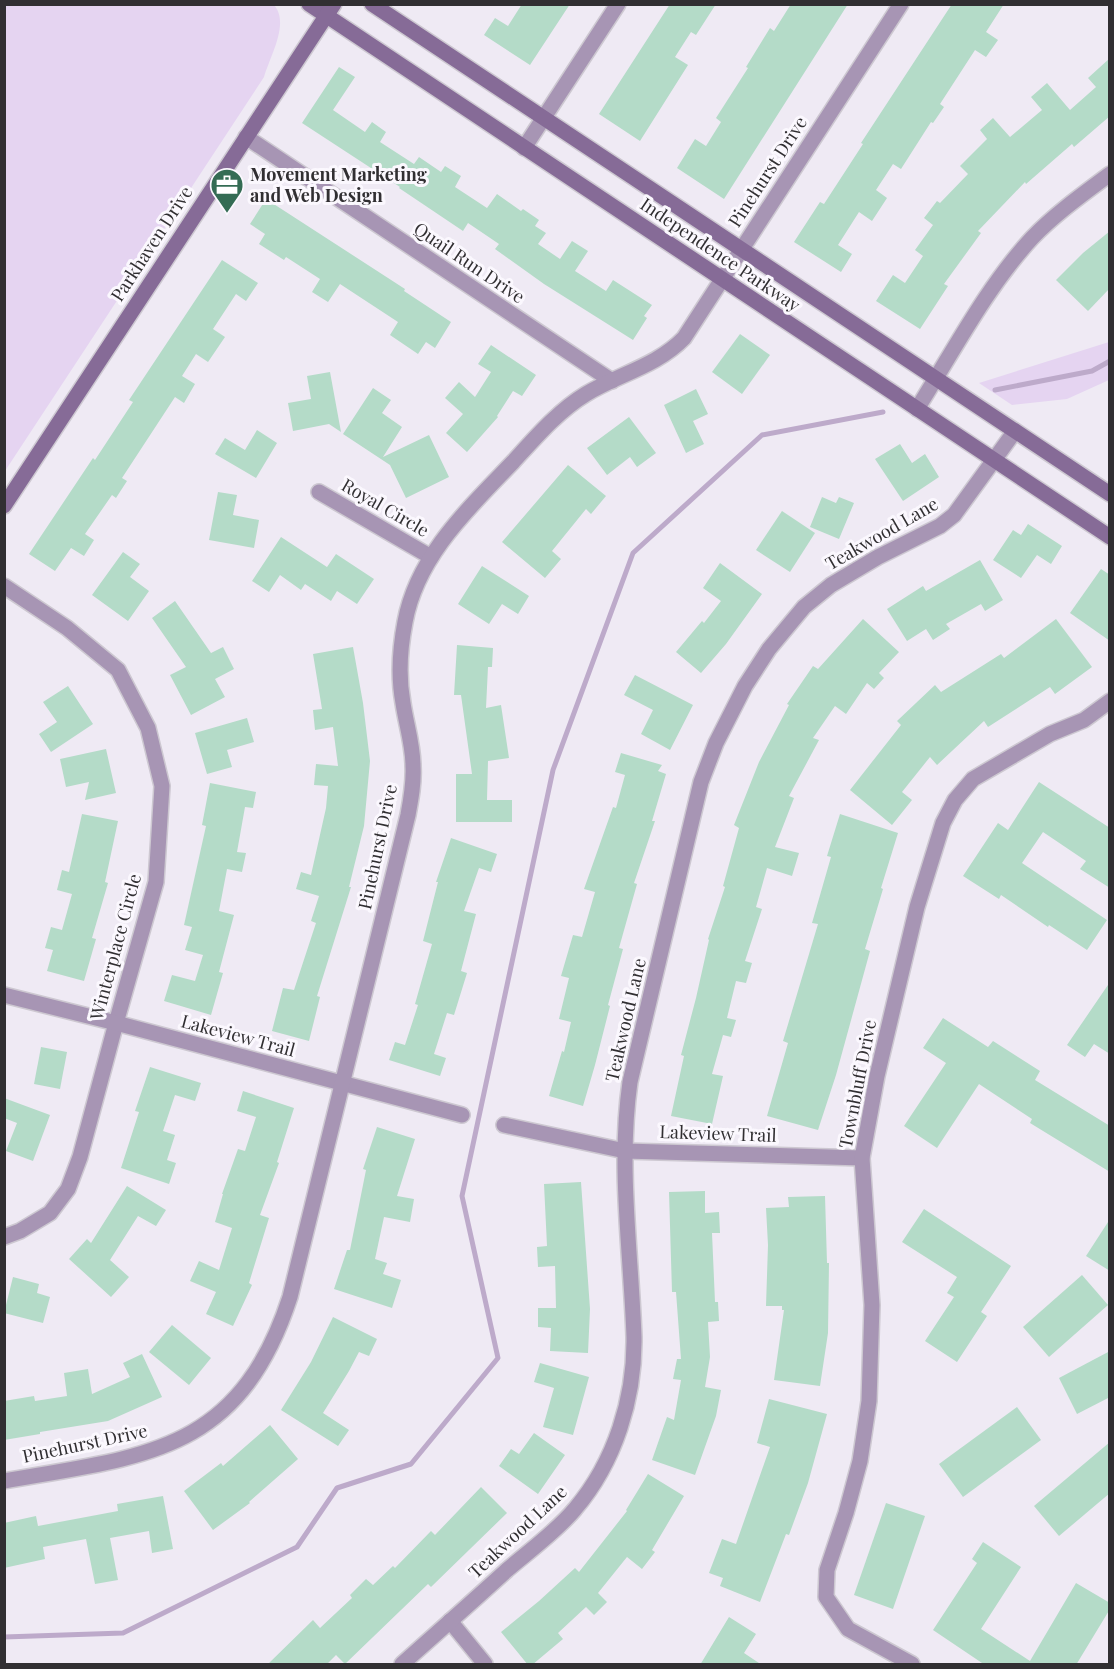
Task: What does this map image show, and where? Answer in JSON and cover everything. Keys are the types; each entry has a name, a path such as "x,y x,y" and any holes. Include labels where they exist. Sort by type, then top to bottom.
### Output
{"main road":[{"name":"Independence Parkway","path":"309,4 330,10 524,148 1110,537"},
{"name":"Independence Parkway","path":"372,4 1110,494"},
{"name":"Parkhaven Drive","path":"4,506 330,10"}],"street":[{"path":"524,148 618,4"},
{"name":"Pinehurst Drive","path":"4,1481 153,1451 193,1433 235,1400 254,1375 279,1329 290,1298 408,815 412,789 412,747 400,677 401,647 406,618 417,583 430,557 464,514 562,411 585,394 654,362 672,350 684,338 901,4"},
{"name":"Quail Run Drive","path":"246,137 612,381"},
{"path":"916,409 989,294 1032,238 1062,211 1110,174"},
{"name":"Teakwood Lane","path":"402,1665 574,1510 600,1474 621,1426 633,1380 634,1349 625,1150 626,1110 630,1082 701,782 716,743 745,686 769,649 804,607 831,585 878,557 940,526 954,515 1015,431"},
{"name":"Royal Circle","path":"319,492 430,557"},
{"name":"Winterplace Circle","path":"4,586 67,627 118,670 148,728 162,786 156,882 80,1157 68,1189 50,1213 20,1231 4,1236"},
{"name":"Townbluff Drive","path":"912,1665 848,1629 826,1597 827,1570 860,1461 869,1401 872,1305 862,1158 877,1076 917,907 943,823 955,800 973,779 1050,734 1084,720 1110,701"},
{"name":"Lakeview Trail","path":"4,995 462,1115"},
{"name":"Lakeview Trail","path":"504,1125 625,1150 862,1158"},
{"path":"450,1621 485,1665"}],"shaded area":[{"path":"5,4 274,5 280,21 277,40 264,77 5,471"},
{"path":"1109,342 1109,380 1067,399 1012,405 979,383"}],"building":[{"path":"522,4 570,4 530,65 484,35 495,18 508,26"},
{"path":"670,4 716,4 696,35 691,32 675,57 688,65 640,141 599,114"},
{"path":"791,4 848,4 724,199 677,168 695,139 706,146 721,122 716,118 748,68 746,67 770,28 774,31"},
{"path":"952,4 1004,4 986,32 998,40 986,57 975,50 940,104 944,107 933,123 931,122 901,169 893,164 876,190 887,198 872,221 859,212 838,245 852,254 841,272 794,242 820,202 824,204"},
{"path":"1110,58 1110,116 1074,147 1072,144 1026,184 1025,182 978,231 981,233 944,284 948,286 920,329 876,301 893,275 905,283 923,256 915,250 933,225 924,218 937,201 940,203 968,174 960,166 987,139 980,130 993,118 1010,137 1042,110 1031,97 1047,83 1070,110 1096,87 1088,78"},
{"path":"339,67 355,77 333,110 365,132 372,122 386,132 380,142 414,164 419,157 441,172 445,166 461,176 455,187 487,208 497,194 521,211 523,209 539,220 535,226 546,233 538,244 560,259 572,241 588,251 575,271 606,291 613,280 652,305 644,316 647,318 633,340 544,284 495,249 499,244 468,223 463,231 302,123"},
{"path":"266,199 405,289 404,291 451,322 435,348 426,342 418,354 390,335 398,322 340,284 328,302 312,292 320,279 286,257 284,260 259,244 265,234 250,224"},
{"path":"1110,231 1110,288 1088,311 1056,280 1083,253"},
{"path":"222,260 258,283 246,301 236,294 213,329 225,337 208,362 196,354 182,376 195,384 184,403 175,397 122,478 127,481 116,498 112,495 85,534 94,540 84,556 71,548 55,571 29,554 93,458 95,460 133,402 129,400"},
{"path":"740,334 770,355 742,394 712,372"},
{"path":"491,345 536,375 522,396 513,391 498,417 467,452 446,433 463,414 445,398 459,382 475,397 491,372 478,364"},
{"path":"330,372 341,432 329,424 293,431 288,403 311,399 307,376"},
{"path":"373,388 391,400 382,413 402,427 383,457 429,435 449,477 406,498 390,465 343,434"},
{"path":"696,389 708,414 693,421 704,444 686,453 664,405"},
{"path":"629,417 656,453 637,467 630,457 607,475 587,448"},
{"path":"257,430 277,443 256,478 215,454 225,438 245,450"},
{"path":"900,444 912,463 925,454 939,477 903,501 875,459"},
{"path":"568,465 606,496 591,514 586,509 552,551 561,559 545,578 502,542"},
{"path":"218,492 237,495 233,515 259,520 254,548 209,540"},
{"path":"822,497 836,503 839,497 854,503 839,539 810,527"},
{"path":"782,511 815,533 790,572 756,550"},
{"path":"1028,524 1062,546 1051,564 1037,555 1021,578 993,560 1013,530 1021,535"},
{"path":"281,537 327,567 336,554 374,579 357,604 337,591 331,601 305,584 301,590 280,575 269,592 252,581"},
{"path":"123,552 140,564 130,577 149,591 128,621 92,595"},
{"path":"980,560 1003,600 985,611 981,604 946,624 950,629 933,640 926,629 907,641 887,609 923,586 926,591"},
{"path":"720,563 762,594 726,644 701,673 676,652 702,621 704,623 721,601 703,588"},
{"path":"482,566 529,596 518,614 502,604 489,624 458,604"},
{"path":"1101,569 1110,575 1110,641 1070,613"},
{"path":"175,601 211,653 223,647 234,669 215,679 225,697 191,715 170,675 186,667 152,618"},
{"path":"863,619 899,652 879,673 884,678 874,689 867,683 846,714 835,706 813,738 819,740 789,796 794,798 775,847 799,853 792,876 767,868 756,907 762,909 745,961 752,963 746,983 736,981 727,1018 736,1020 731,1037 723,1035 712,1074 723,1076 712,1124 671,1116 684,1056 681,1055 708,939 725,887 723,886 739,828 734,825 759,762 789,705 787,704 813,666 818,669"},
{"path":"1056,619 1092,667 1055,694 1050,687 988,727 984,721 937,765 930,757 902,792 912,800 892,825 850,790 901,725 897,721 935,685 941,692 1001,654 1004,658"},
{"path":"457,645 493,648 492,667 488,667 486,708 501,705 509,758 488,761 487,800 512,800 512,822 456,822 456,774 472,774 461,695 454,695"},
{"path":"353,647 370,761 364,826 349,887 351,887 317,996 320,997 309,1041 272,1031 283,988 294,990 316,923 311,921 319,896 296,889 301,872 311,875 326,808 328,786 314,785 316,764 338,766 333,727 315,730 313,710 322,709 313,654"},
{"path":"635,675 693,705 670,750 641,734 653,710 624,695"},
{"path":"68,686 93,724 51,752 39,734 57,722 43,702"},
{"path":"247,718 254,742 227,750 232,767 207,774 195,733"},
{"path":"106,749 116,793 85,800 89,782 66,787 60,759"},
{"path":"621,753 662,765 658,771 666,774 652,821 655,821 634,883 637,884 619,948 623,949 608,1005 610,1006 583,1106 549,1096 562,1051 564,1052 571,1022 559,1019 569,978 561,976 573,935 582,937 595,892 584,889 613,807 616,808 625,775 615,772"},
{"path":"1039,782 1110,828 1110,888 1080,869 1086,861 1043,832 1022,863 1107,920 1087,950 1001,895 999,899 963,876 998,823 1008,830"},
{"path":"210,783 256,792 253,808 245,807 237,852 246,853 242,872 227,869 219,911 234,915 219,972 223,973 211,1015 164,1001 172,975 195,981 203,955 185,950 192,927 184,925 206,826 202,825"},
{"path":"82,814 118,821 105,882 108,883 92,938 96,939 84,981 47,971 53,950 45,948 51,927 62,930 72,894 57,890 62,870 69,872"},
{"path":"840,814 898,833 865,949 870,951 836,1075 818,1130 767,1116 788,1043 783,1041 818,924 812,923 831,857 827,856"},
{"path":"451,838 497,854 491,872 479,868 464,911 476,914 461,971 467,973 454,1015 447,1013 434,1054 446,1058 440,1076 389,1060 395,1042 405,1045 418,1005 415,1004 432,944 423,941 438,882 436,882"},
{"path":"1110,982 1110,1054 1094,1044 1085,1057 1067,1045"},
{"path":"943,1018 988,1047 993,1041 1040,1071 1035,1080 1110,1126 1110,1172 1030,1123 1032,1119 979,1084 937,1148 904,1126 946,1063 923,1048"},
{"path":"41,1047 67,1052 60,1089 34,1084"},
{"path":"150,1067 201,1083 195,1101 175,1095 163,1131 175,1135 167,1160 176,1163 169,1184 121,1168 139,1112 135,1111"},
{"path":"243,1091 294,1108 277,1162 279,1163 260,1215 269,1218 249,1283 252,1285 233,1326 206,1314 216,1292 190,1281 199,1261 219,1270 232,1228 215,1222 238,1149 245,1151 256,1117 237,1111"},
{"path":"4,1098 50,1115 33,1161 6,1151 17,1123 4,1118"},
{"path":"377,1127 415,1139 397,1196 414,1199 410,1222 384,1217 375,1259 387,1263 383,1274 401,1280 392,1308 334,1289 347,1250 350,1250 366,1170 363,1169"},
{"path":"581,1182 590,1309 588,1353 550,1351 551,1328 538,1327 538,1308 556,1308 555,1266 538,1267 537,1247 547,1246 544,1184"},
{"path":"127,1186 166,1210 156,1226 138,1216 110,1260 129,1277 111,1297 69,1259 87,1239 91,1243"},
{"path":"705,1191 705,1213 719,1212 720,1233 712,1233 715,1302 718,1302 719,1321 708,1322 710,1357 705,1387 721,1390 716,1416 695,1475 652,1460 667,1417 674,1420 681,1380 673,1379 677,1359 681,1359 676,1292 672,1292 669,1192"},
{"path":"825,1196 827,1263 829,1263 828,1333 820,1386 774,1380 784,1310 782,1306 766,1306 768,1245 766,1208 789,1207 788,1197"},
{"path":"924,1209 1011,1266 981,1312 987,1316 957,1362 925,1341 954,1297 947,1293 957,1277 902,1242"},
{"path":"1110,1219 1110,1271 1086,1256"},
{"path":"1082,1275 1108,1305 1049,1357 1023,1327"},
{"path":"13,1277 39,1284 37,1293 50,1297 43,1323 4,1313"},
{"path":"333,1317 377,1339 369,1356 359,1352 323,1413 349,1430 338,1446 281,1410 311,1362"},
{"path":"172,1325 211,1358 189,1385 149,1352"},
{"path":"1110,1351 1110,1397 1077,1414 1059,1378"},
{"path":"142,1354 162,1397 108,1421 4,1440 4,1401 34,1396 35,1401 67,1396 64,1373 88,1369 92,1394 130,1377 123,1363"},
{"path":"540,1363 589,1377 573,1435 543,1427 554,1388 534,1382"},
{"path":"769,1399 827,1414 808,1483 789,1535 786,1534 760,1602 720,1586 723,1578 709,1573 722,1539 736,1544 770,1447 757,1443"},
{"path":"1017,1407 1041,1440 963,1497 939,1464"},
{"path":"270,1425 298,1459 250,1503 213,1530 184,1491 221,1463 223,1466"},
{"path":"534,1433 565,1455 538,1494 499,1466 511,1449 519,1454"},
{"path":"1110,1442 1110,1493 1059,1536 1034,1506"},
{"path":"648,1474 684,1496 652,1550 655,1552 642,1569 627,1557 598,1593 607,1602 594,1615 586,1607 558,1633 563,1639 532,1665 528,1665 501,1632 575,1568 579,1572 627,1511"},
{"path":"481,1487 507,1513 431,1587 428,1584 345,1664 336,1655 326,1665 267,1665 313,1620 320,1628 352,1598 350,1595 366,1579 373,1585 393,1566 395,1568 431,1531 435,1535"},
{"path":"163,1496 173,1549 152,1553 149,1531 110,1538 118,1580 95,1584 86,1539 43,1547 45,1559 4,1568 4,1523 36,1516 38,1526 118,1511 117,1504"},
{"path":"886,1503 925,1516 893,1609 854,1595"},
{"path":"983,1542 1021,1567 981,1629 1030,1661 1076,1583 1110,1603 1110,1609 1076,1665 985,1665 933,1630 977,1563 972,1559"},
{"path":"729,1617 756,1634 744,1653 762,1665 700,1665"}],"waterway":[{"path":"995,390 1092,371 1110,361"},
{"path":"4,1637 123,1633 297,1547 337,1488 411,1464 498,1358 462,1196 553,770 633,553 762,435 883,412"}],"place":[{"name":"Movement Marketing and Web Design","path":"227,214"}]}
